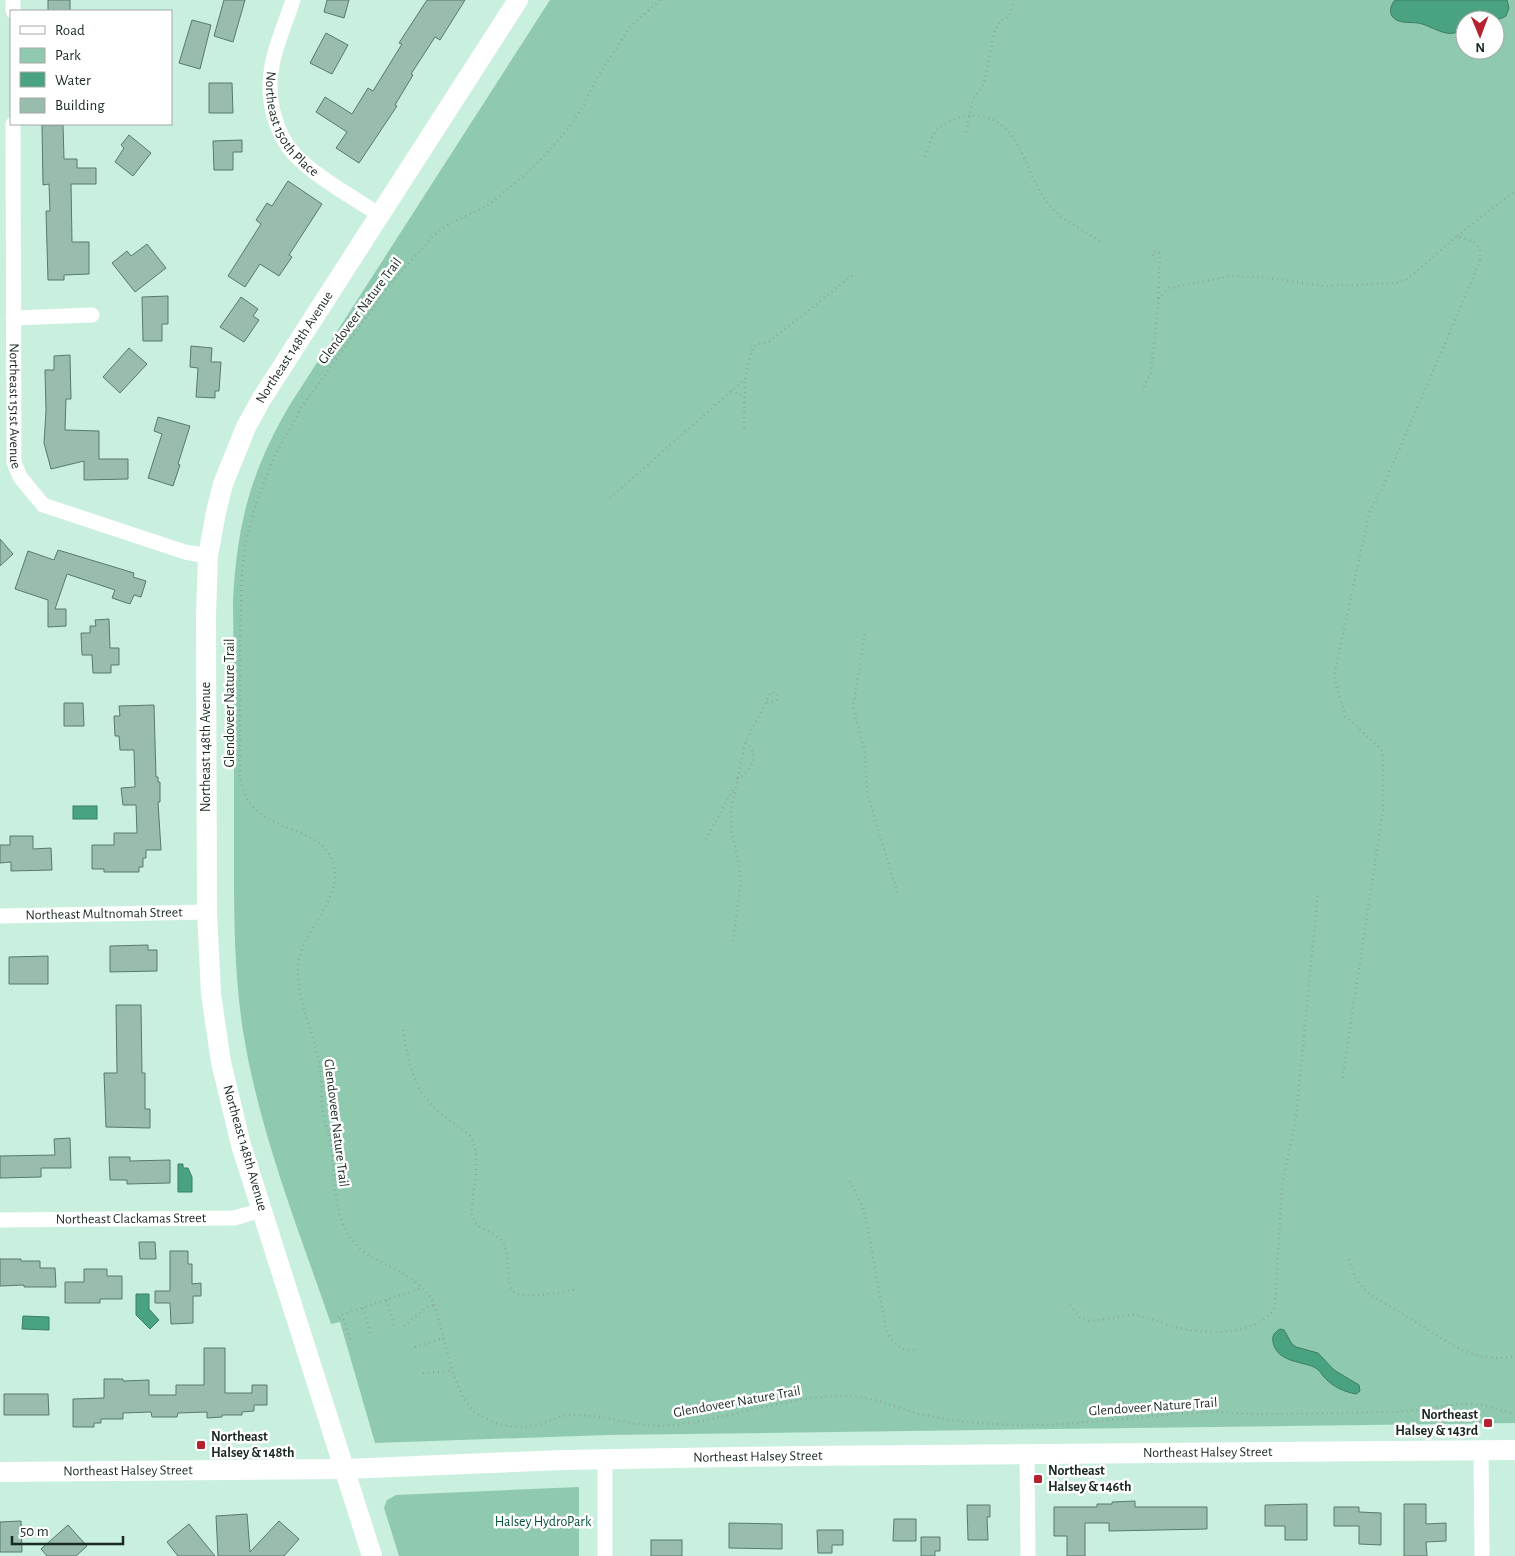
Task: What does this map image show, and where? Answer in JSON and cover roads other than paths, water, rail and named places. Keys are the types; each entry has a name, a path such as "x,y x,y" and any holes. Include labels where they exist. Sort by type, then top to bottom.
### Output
{"main road":[{"name":"Northeast 148th Avenue","path":"372,1556 241,1145 217,1039 210,985 207,912 206,615 208,556 223,484 246,427 267,390 518,0"},
{"name":"Northeast Halsey Street","path":"0,1472 344,1468 605,1459 1515,1450"}],"street":[{"name":"Northeast 150th Place","path":"293,0 272,65 270,84 274,120 286,144 295,155 310,168 380,215"},
{"name":"Northeast 151st Avenue","path":"13,125 14,462 20,477 43,505 185,552 208,556"},
{"path":"13,318 92,316"},
{"name":"Northeast Multnomah Street","path":"0,916 207,912"},
{"name":"Northeast Clackamas Street","path":"0,1220 234,1218 262,1210"},
{"path":"1481,1450 1482,1556"},
{"path":"1028,1455 1028,1556"},
{"path":"605,1459 605,1556"}],"water":[{"path":"1507,0 1509,8 1505,16 1505,10 1455,10 1455,33 1445,33 1423,24 1394,19 1391,14 1391,8 1394,1"},
{"path":"73,806 97,806 97,819 73,819"},
{"path":"178,1164 183,1164 183,1168 188,1168 192,1177 192,1192 178,1192"},
{"path":"136,1294 149,1294 149,1309 159,1320 150,1329 136,1315"},
{"path":"23,1316 49,1317 49,1330 22,1329"},
{"path":"1280,1329 1284,1330 1292,1344 1296,1347 1318,1353 1334,1370 1359,1385 1360,1391 1356,1394 1339,1389 1328,1381 1316,1368 1290,1360 1279,1354 1275,1349 1273,1338"}],"place":[{"name":"Northeast Halsey & 143rd","path":"1488,1423"},
{"name":"Northeast Halsey & 148th","path":"201,1445"},
{"name":"Northeast Halsey & 146th","path":"1038,1479"}],"park label":[{"name":"Halsey HydroPark","path":"543,1522"}]}
